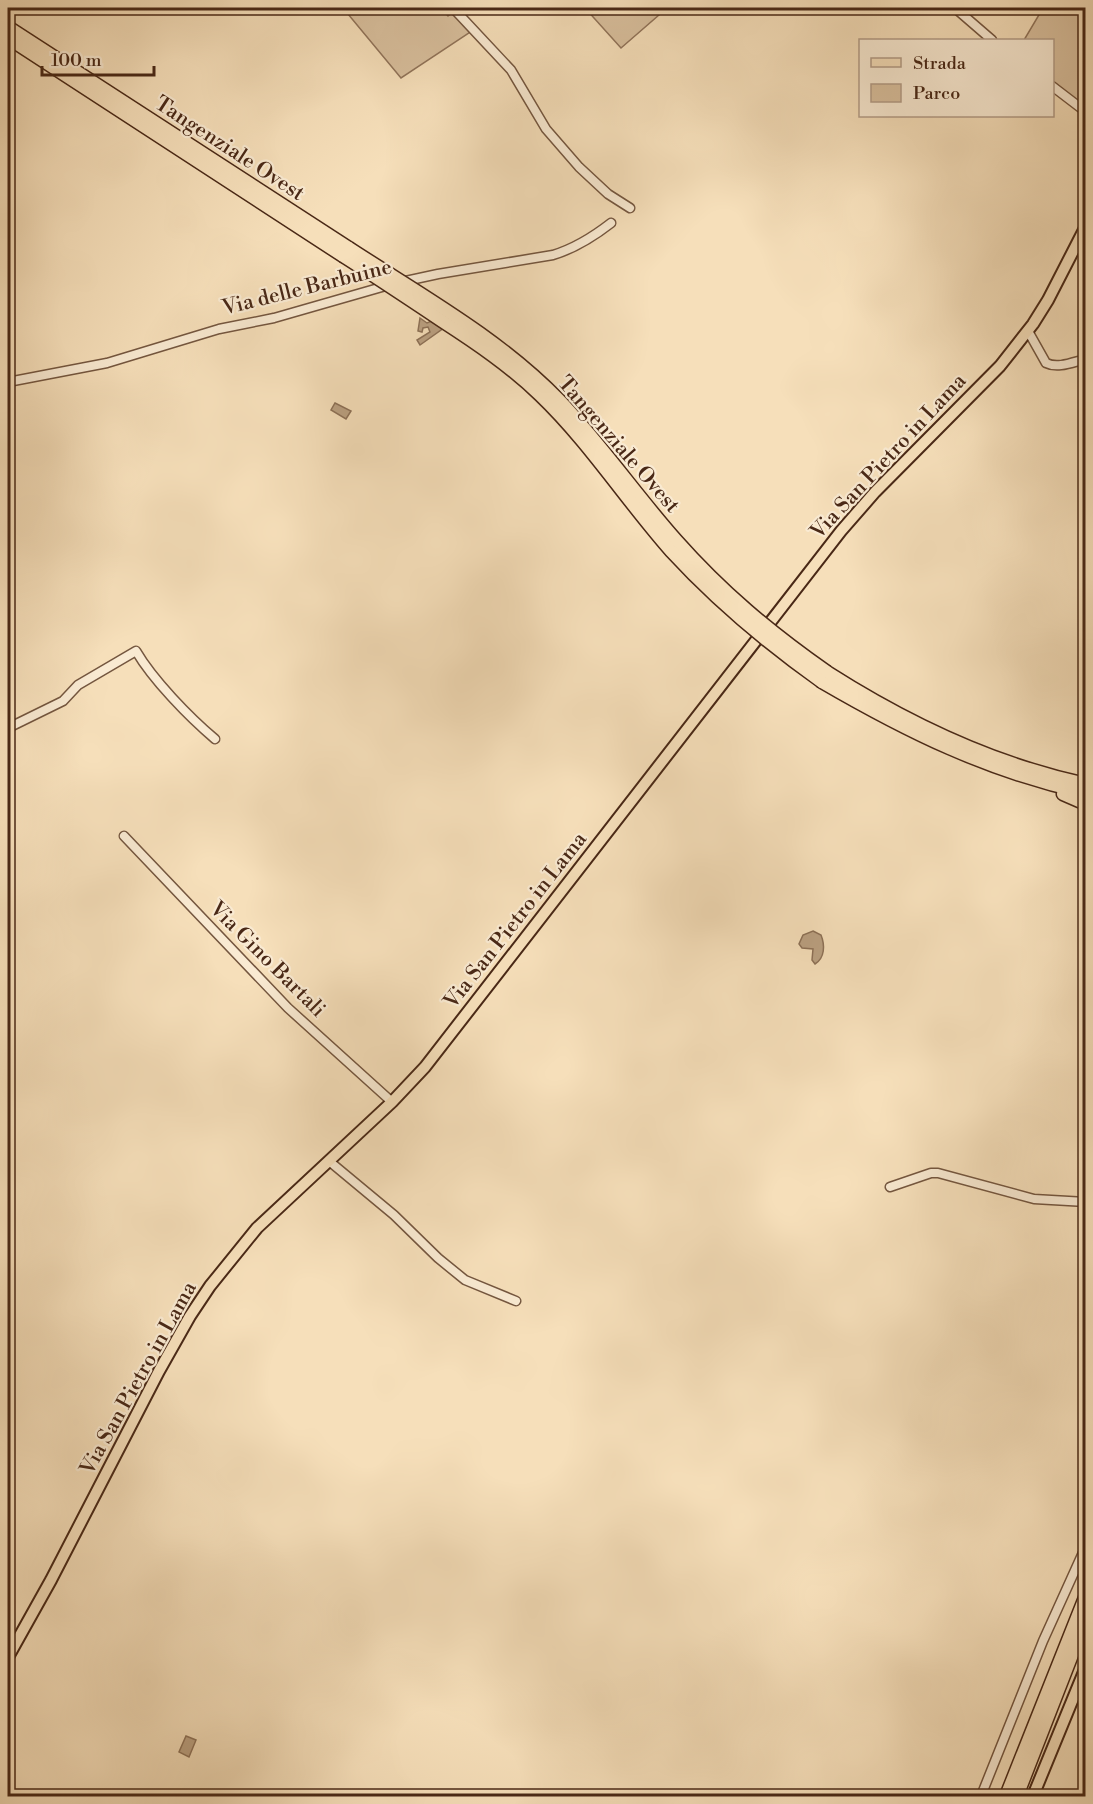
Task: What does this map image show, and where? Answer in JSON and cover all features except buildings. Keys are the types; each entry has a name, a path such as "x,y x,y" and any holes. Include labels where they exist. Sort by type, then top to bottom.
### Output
{"highway":[{"name":"Tangenziale Ovest","path":"8,27 346,252"},
{"name":"Tangenziale Ovest","path":"8,38 346,252 474,330 531,374 586,429 662,524 715,581 739,605 824,677 910,731 995,768 1045,784 1086,793"},
{"name":"Tangenziale Ovest","path":"824,677 912,722 981,752 1025,768 1086,784"},
{"path":"981,752 1086,778"},
{"path":"995,768 1015,778 1086,804"},
{"path":"1006,1797 1086,1595"},
{"path":"1017,1797 1086,1619"}],"main road":[{"name":"Via San Pietro in Lama","path":"8,1656 47,1587 159,1371 190,1316 216,1279 257,1228 392,1102 425,1067 841,531 875,492 1000,366 1028,331 1048,300 1086,226"},
{"path":"1033,1797 1086,1667"}],"street":[{"path":"453,8 511,70 546,129 579,167 608,195 630,208"},
{"path":"955,8 991,39"},
{"path":"1054,87 1086,112"},
{"name":"Via delle Barbuine","path":"8,382 107,363 219,329 274,318 417,278 553,255 586,242 612,223"},
{"path":"1028,331 1046,363 1051,366 1086,359"},
{"path":"8,728 63,701 78,685 136,651 174,698 215,739"},
{"name":"Via Gino Bartali","path":"124,836 288,1008 392,1102"},
{"path":"328,1161 394,1215 438,1258 465,1280 516,1301"},
{"path":"890,1187 931,1173 938,1173 1034,1199 1086,1202"},
{"path":"981,1797 1043,1641 1086,1546"}],"green space":[{"path":"343,8 441,8 448,16 453,12 472,31 401,78"},
{"path":"585,8 667,8 621,48"},
{"path":"1043,8 1085,8 1085,107 1054,82 1054,39 1025,39"}],"shaded area":[{"path":"420,318 427,323 437,319 448,325 420,345 417,340 430,332 428,327 423,328 422,332 418,331"},
{"path":"335,403 351,411 346,419 331,410"},
{"path":"813,931 821,935 823,943 821,958 815,964 812,960 813,949 802,948 799,944 803,935"},
{"path":"186,1736 196,1740 189,1757 179,1752"}]}
